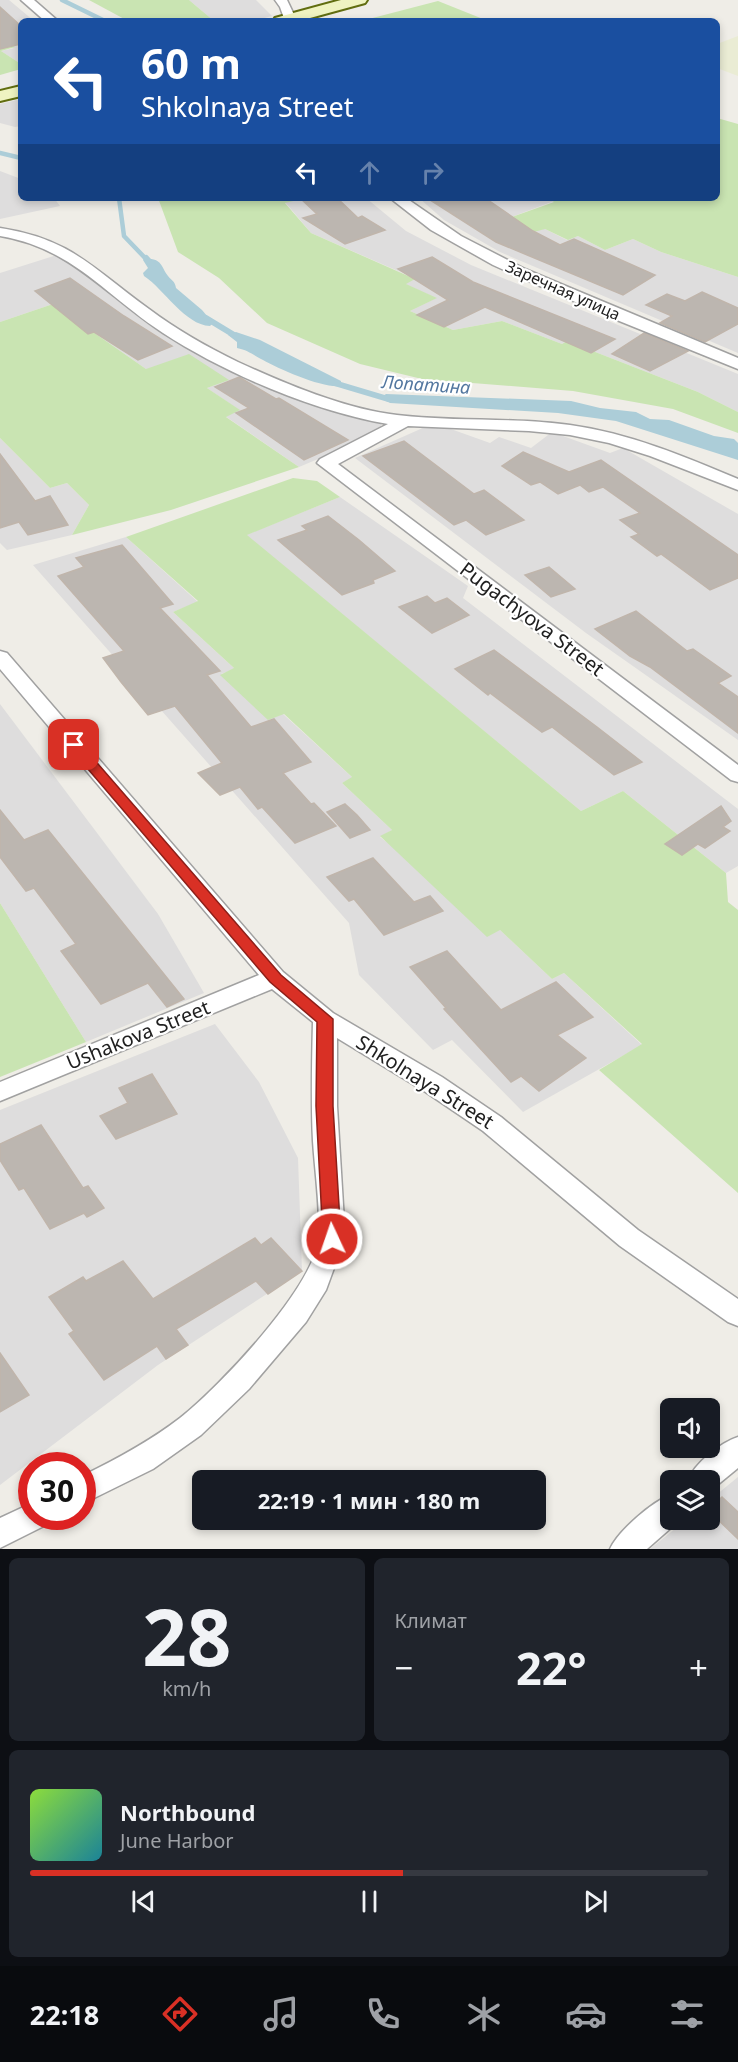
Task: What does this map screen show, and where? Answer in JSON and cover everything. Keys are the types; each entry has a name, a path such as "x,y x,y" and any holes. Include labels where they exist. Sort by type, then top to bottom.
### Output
{"main road":[{"path":"294,18 359,0"},
{"path":"0,96 18,92"}],"street":[{"path":"27,0 48,18"},
{"path":"281,0 286,18"},
{"name":"Заречная улица","path":"401,201 436,228 478,252 638,324 738,364"},
{"path":"0,232 25,235 59,248 76,258 153,320 214,357 320,400 405,421 540,427 607,436 631,443 738,485"},
{"name":"Pugachyova Street","path":"405,421 326,463 738,775"},
{"name":"Shkolnaya Street","path":"0,657 275,978 325,1019 433,1084 492,1124 629,1238 738,1314"},
{"name":"Ushakova Street","path":"0,1092 275,978"},
{"path":"96,1484 143,1460 191,1426 239,1380 297,1314 316,1282 332,1239 324,1106 325,1019"},
{"path":"715,1470 738,1450"},
{"path":"625,1549 660,1518"},
{"path":"0,1534 18,1524"}],"shaded area":[{"path":"0,0 9,0 30,18 18,18 18,62 1,51 14,48 0,37"},
{"path":"189,0 256,0 272,16 264,18 210,18"},
{"path":"18,100 18,126 0,123 0,104"},
{"path":"0,171 18,178 18,201 56,201 60,206 0,219"},
{"path":"370,201 406,231 471,265 738,374 738,412 698,392 567,341 562,344 502,321 453,330 410,311 436,298 405,284 414,278 311,233 285,202"},
{"path":"422,201 554,201 509,218 545,229 567,240 578,236 605,250 633,239 661,252 738,277 738,353 500,252 444,220"},
{"path":"60,254 195,347 266,380 382,417 380,433 299,467 225,416 239,410 207,388 228,380 146,369 53,304 0,322 0,273"},
{"path":"434,423 490,443 499,437 531,448 552,432 610,453 623,448 738,514 738,740 586,633 355,458"},
{"path":"0,438 50,488 67,483 89,505 72,535 7,550 0,543"},
{"path":"340,497 468,586 463,598 738,809 738,866 726,873 623,791 581,811 246,535"},
{"path":"126,537 198,602 173,612 235,669 221,674 283,714 353,778 342,783 392,830 380,837 500,930 552,979 564,973 642,1045 523,1112 452,1040 433,1050 359,975 349,923 33,565"},
{"path":"0,704 158,914 204,993 86,1042 0,903"},
{"path":"215,1024 259,1082 298,1158 302,1271 158,1365 43,1452 18,1452 18,1471 0,1485 0,1110"},
{"path":"738,1477 738,1549 650,1549 674,1530 720,1530 720,1492"}],"green space":[{"path":"89,0 189,0 210,18 122,18"},
{"path":"438,1 480,18 373,18"},
{"path":"738,36 738,76 720,69 720,43"},
{"path":"0,37 15,47 1,51 18,62 18,70 0,75"},
{"path":"720,119 738,124 738,277 661,252 633,239 605,250 578,236 568,240 545,229 530,233 509,218 554,202 552,201 720,201"},
{"path":"159,201 294,201 285,203 311,233 415,279 406,284 437,298 410,311 453,330 502,321 562,344 567,341 698,392 738,412 738,433 673,409 573,391 422,379 360,364 267,323 219,278 178,252"},
{"path":"53,304 146,369 189,354 229,380 207,388 240,410 226,417 299,467 171,510 72,535 89,505 67,483 50,488 0,438 0,322"},
{"path":"293,478 317,481 340,497 247,535 581,811 623,791 726,873 728,902 738,910 738,1193 599,1070 642,1044 564,973 552,979 500,930 487,937 380,836 392,830 342,783 352,777 284,714 268,720 220,675 234,668 173,612 198,601 126,537"},
{"path":"0,903 86,1042 0,1077"}],"water":[{"path":"146,258 160,264 176,288 202,310 213,323 210,326 192,320 144,276 143,273 148,268 143,260"},
{"path":"236,332 260,340 341,381 341,386 302,378 237,348 237,342 228,335"},
{"path":"386,394 571,401 600,408 636,412 650,419 669,420 714,436 734,439 738,443 738,460 616,421 558,413 390,403 380,398"}],"building":[{"path":"0,7 18,23 18,45 0,49"},
{"path":"303,201 340,201 358,218 362,216 385,230 345,244 303,218 317,214"},
{"path":"432,201 489,201 533,231 560,245 574,239 655,275 623,295 496,242"},
{"path":"432,257 473,282 615,339 591,353 485,307 444,327 417,315 448,300 398,269"},
{"path":"70,278 172,346 138,360 94,332 88,334 35,291"},
{"path":"702,292 738,308 738,324 705,342 660,323 672,316 646,305 667,294 685,301"},
{"path":"644,333 688,351 650,371 612,354"},
{"path":"239,377 276,399 279,398 348,440 304,460 236,413 249,408 215,387"},
{"path":"404,441 474,494 484,490 524,520 486,535 466,520 454,525 363,456"},
{"path":"523,452 569,472 601,460 738,555 738,578 710,590 661,554 657,556 631,537 639,534 620,520 640,513 603,487 589,492 580,485 558,494 540,482 531,485 502,466"},
{"path":"0,454 35,501 50,496 68,525 28,535 19,522 0,528"},
{"path":"328,516 395,571 373,580 374,583 342,595 278,540 307,530 302,526"},
{"path":"122,545 173,604 160,608 220,671 207,675 251,727 274,719 311,762 283,773 311,804 314,803 336,826 295,843 262,807 258,809 240,787 220,795 198,773 222,763 175,706 148,715 121,682 103,658 124,651 58,576 84,567 76,558"},
{"path":"549,567 575,589 551,597 525,575"},
{"path":"427,596 435,603 447,598 469,615 432,633 399,607"},
{"path":"636,611 687,651 693,649 731,676 718,683 738,697 738,733 595,629"},
{"path":"494,650 642,762 614,775 552,727 542,732 455,669"},
{"path":"345,804 370,830 350,838 327,812"},
{"path":"721,806 731,821 723,827 730,831 705,848 698,844 682,855 665,844"},
{"path":"0,810 24,840 48,830 184,999 167,1007 148,983 101,1004 61,951 76,944 34,888 26,891 0,857"},
{"path":"373,858 414,902 430,896 443,911 384,935 354,899 349,901 327,877"},
{"path":"447,951 501,1010 556,982 593,1017 557,1035 586,1058 539,1091 521,1076 511,1082 444,1009 446,1008 410,967"},
{"path":"152,1074 177,1114 116,1139 100,1116 128,1103 119,1088"},
{"path":"41,1125 83,1188 88,1186 104,1208 87,1217 84,1213 50,1229 24,1188 19,1190 0,1160 0,1144"},
{"path":"255,1238 261,1245 271,1238 302,1271 268,1294 256,1281 176,1329 188,1345 166,1359 157,1346 104,1380 69,1334 74,1331 49,1297 83,1277 86,1281 123,1261 153,1299"},
{"path":"0,1353 29,1395 0,1412"},
{"path":"722,1497 738,1512 738,1539 720,1522 720,1499"}],"waterway":[{"name":"Лопатина","path":"62,0 99,18"},
{"path":"0,153 18,157"},
{"name":"Лопатина","path":"119,201 124,236 147,260"},
{"name":"Лопатина","path":"146,258 153,266"},
{"name":"Лопатина","path":"206,318 239,338"},
{"name":"Лопатина","path":"331,382 388,399"}],"route":[{"path":"74,745 275,978 325,1019 324,1106 332,1239"}]}
